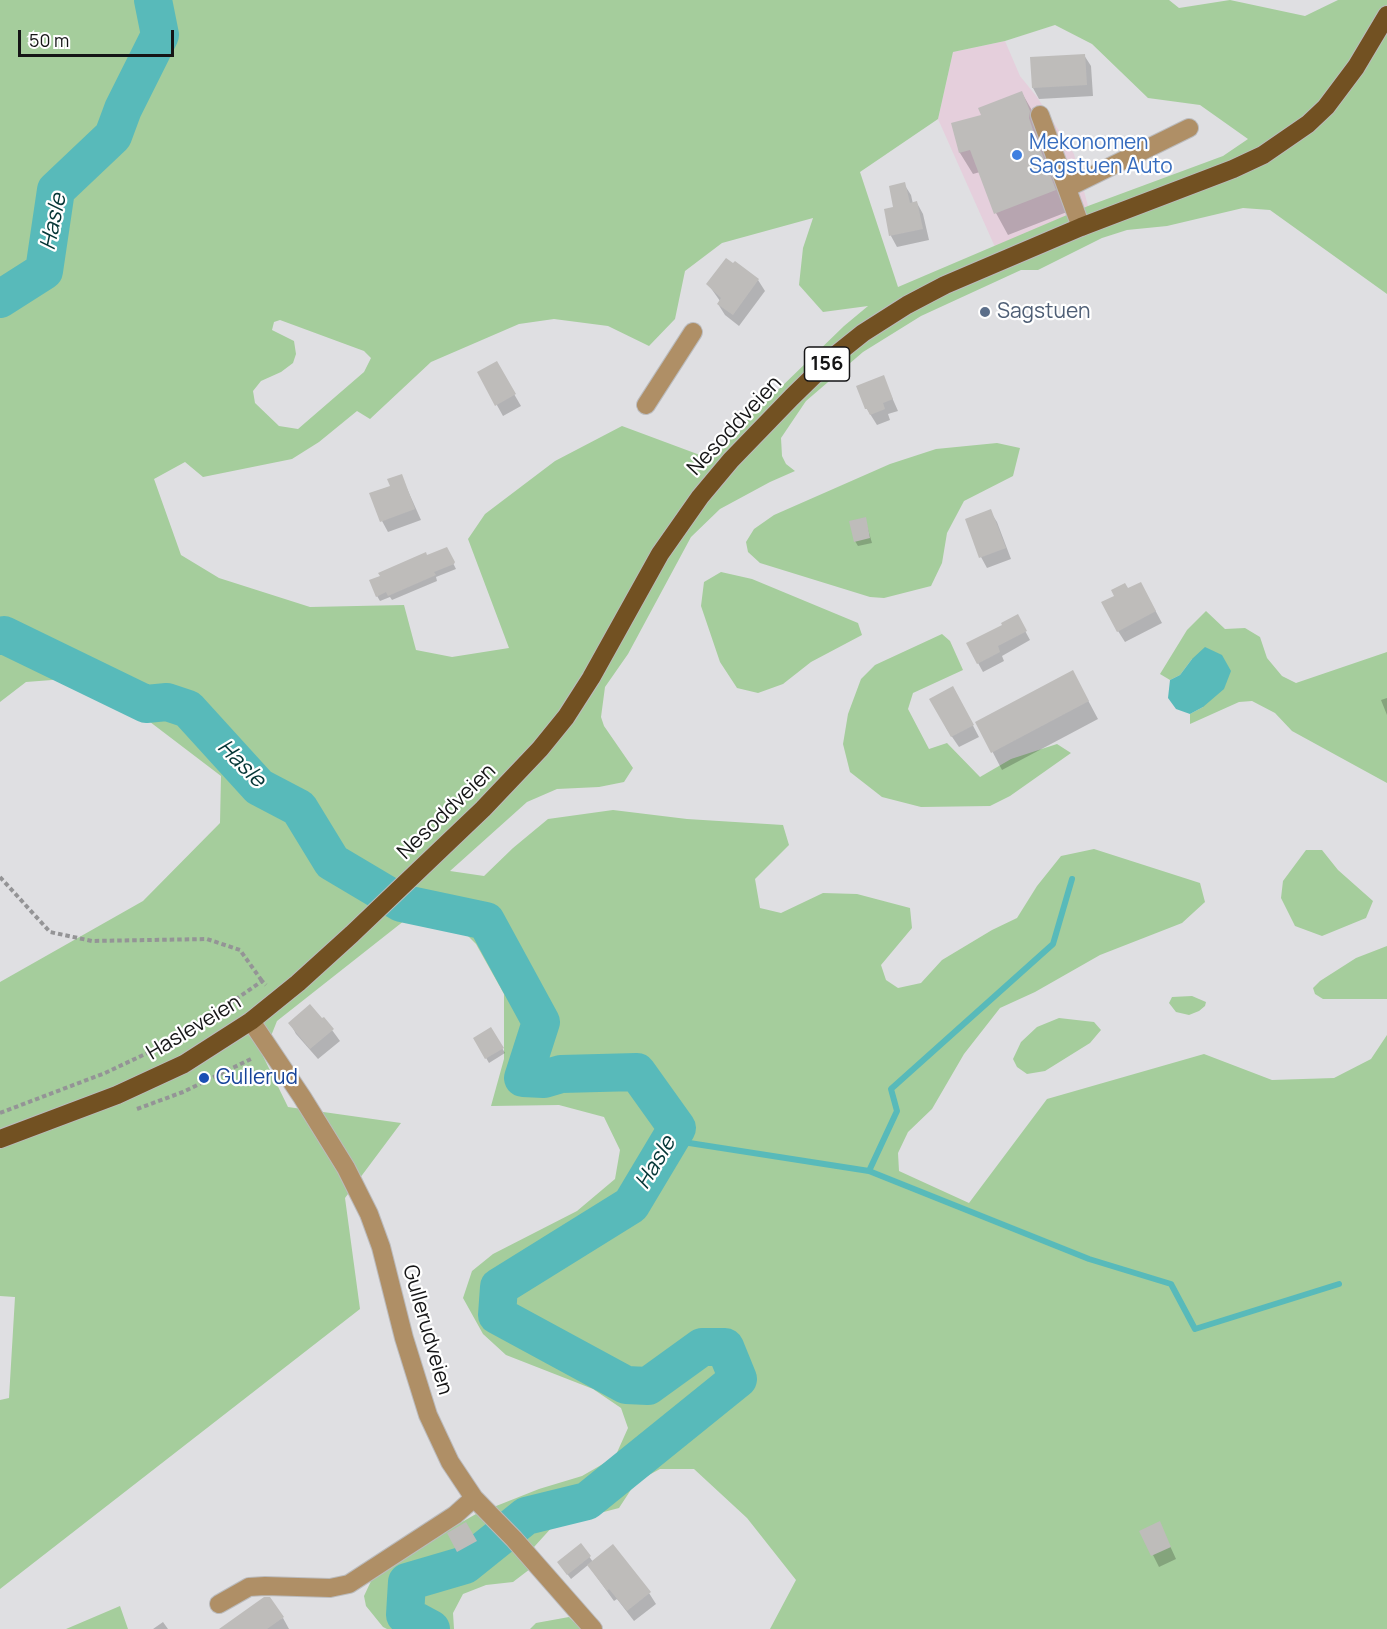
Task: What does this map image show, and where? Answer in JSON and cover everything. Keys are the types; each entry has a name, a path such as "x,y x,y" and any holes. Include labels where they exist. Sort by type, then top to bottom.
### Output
{"main road":[{"name":"Nesoddveien","path":"380,906 515,777 566,717 591,678 660,554 682,522 731,460 833,357 906,304 945,285 1081,227 1233,169 1263,155 1308,124 1341,89 1387,15"},
{"name":"Hasleveien","path":"0,1139 117,1095 174,1068 251,1021 345,941 380,906"}],"street":[{"path":"1040,115 1081,227"},
{"path":"1067,188 1189,128"},
{"path":"646,405 693,332"},
{"name":"Gullerudveien","path":"251,1021 346,1168 369,1214 381,1247 404,1338 428,1415 450,1462 474,1498 514,1539 592,1629"},
{"path":"219,1604 249,1587 330,1588 349,1584 455,1515 474,1498"}],"path":[{"path":"0,877 50,932 92,941 207,939 240,950 277,1000"},
{"path":"0,1113 105,1073 158,1048 212,1016 262,981"},
{"path":"126,1112 183,1092 270,1050"}],"shaded area":[{"path":"1005,41 1020,76 1037,97 1074,154 1088,206 995,247 938,119 953,52"}],"green space":[{"path":"0,0 1169,0 1179,8 1230,0 1305,16 1338,0 1387,0 1387,294 1270,210 1243,208 1167,226 1127,230 1102,238 1038,270 1021,270 921,316 863,352 806,401 781,438 782,456 786,464 795,471 720,509 691,537 628,654 605,687 601,717 604,726 633,768 624,782 599,787 557,789 527,802 450,871 484,876 548,819 613,810 687,819 783,825 789,845 755,879 760,908 781,913 823,893 857,894 910,908 912,928 881,965 886,980 898,988 921,983 942,960 1017,918 1037,886 1061,856 1094,849 1200,883 1205,902 1182,923 1100,955 1035,992 1000,1008 964,1054 932,1109 908,1132 898,1153 899,1171 969,1203 1047,1099 1204,1054 1272,1080 1334,1078 1371,1059 1387,1035 1387,1629 770,1629 796,1580 747,1518 694,1469 660,1469 636,1482 619,1508 554,1525 534,1547 530,1569 513,1582 486,1585 463,1594 453,1613 454,1629 387,1629 383,1627 366,1606 364,1596 372,1579 399,1558 476,1514 539,1489 582,1476 615,1457 628,1428 621,1408 593,1389 506,1355 483,1334 463,1298 472,1271 493,1254 577,1211 615,1179 620,1150 604,1117 559,1105 491,1106 504,1059 504,994 476,944 459,927 414,913 277,1021 263,1056 288,1107 401,1123 345,1198 360,1309 0,1589 0,1400 9,1398 15,1297 0,1296 0,982 143,901 220,823 221,776 91,677 26,682 0,702","holes":["1055,25 1092,44 1148,98 1200,105 1248,139 1223,156 1088,206 898,287 860,172 938,119 953,52 1005,41","813,218 803,248 799,285 823,312 868,306 844,326 708,458 622,426 555,461 485,514 468,539 509,648 452,657 416,650 404,605 310,607 219,578 181,555 154,479 185,462 203,477 292,459 319,442 357,411 370,419 431,362 519,324 554,319 608,326 649,346 675,319 685,271 722,243","280,320 364,351 371,358 364,372 298,429 279,426 255,403 253,391 261,381 281,372 293,363 296,354 294,341 272,330 274,322"]},
{"path":"997,443 1020,448 1013,476 964,501 947,533 942,563 931,586 884,598 870,597 760,563 748,552 746,542 754,529 774,515 890,464 936,449"},
{"path":"721,572 752,579 858,623 862,635 811,662 783,684 758,693 737,688 720,662 701,606 704,582"},
{"path":"1206,611 1225,629 1245,628 1260,637 1267,658 1282,676 1296,683 1387,652 1387,783 1292,731 1275,713 1252,701 1239,702 1190,724 1190,714 1203,707 1192,659 1180,675 1170,680 1160,674 1187,630"},
{"path":"942,634 950,641 963,670 913,693 908,709 929,749 947,743 980,777 1011,759 1057,744 1071,753 1010,796 990,806 921,807 882,797 850,772 843,744 848,714 861,679 875,665"},
{"path":"1306,850 1322,850 1338,870 1373,901 1366,918 1322,936 1295,926 1281,898 1283,881"},
{"path":"1387,946 1387,999 1323,999 1315,994 1313,988 1320,981 1356,958"},
{"path":"1192,996 1206,1002 1199,1011 1189,1015 1176,1012 1169,1003 1172,997"},
{"path":"1059,1018 1094,1022 1101,1030 1090,1043 1045,1071 1027,1074 1017,1067 1013,1059 1021,1042 1037,1027"},
{"path":"120,1606 128,1629 66,1629"},
{"path":"569,1617 581,1629 530,1629 536,1623"}],"water":[{"path":"1205,647 1222,655 1231,671 1224,689 1203,707 1190,714 1176,709 1168,698 1170,680 1180,675"}],"building":[{"path":"1085,54 1087,85 1032,88 1030,57"},
{"path":"1022,91 1030,111 1029,118 1033,130 1056,190 994,214 970,150 959,153 951,123 981,115 978,108"},
{"path":"905,182 910,203 917,201 923,229 889,236 884,209 893,207 889,186"},
{"path":"726,258 733,263 735,261 759,279 733,315 717,304 721,298 706,284"},
{"path":"497,361 516,394 495,406 477,372"},
{"path":"884,375 893,399 883,403 885,409 870,415 865,409 856,386"},
{"path":"402,474 415,509 380,522 369,493 390,486 387,479"},
{"path":"991,509 1006,548 979,558 965,519"},
{"path":"866,517 870,538 854,542 849,521"},
{"path":"447,547 454,564 434,572 436,575 388,596 386,592 376,597 369,580 380,576 378,573 426,552 427,555"},
{"path":"1141,582 1156,611 1117,632 1101,602 1114,596 1111,590 1125,583 1128,588"},
{"path":"1018,614 1027,631 998,646 1000,652 977,664 966,643 1002,625 1001,623"},
{"path":"1073,670 1089,701 991,753 975,722"},
{"path":"953,686 974,725 951,737 929,699"},
{"path":"310,1004 334,1029 310,1049 288,1023"},
{"path":"491,1027 504,1048 485,1059 473,1038"},
{"path":"1160,1521 1171,1547 1151,1556 1139,1531"},
{"path":"466,1522 477,1541 457,1552 447,1533"},
{"path":"581,1543 591,1556 567,1575 557,1562"},
{"path":"613,1544 651,1592 627,1611 609,1589 607,1591 587,1565"},
{"path":"264,1597 270,1597 284,1617 267,1629 219,1629"}],"waterway":[{"name":"Hasle","path":"0,299 44,271 56,190 113,136 123,109 160,35 153,0"},
{"name":"Hasle","path":"0,636 4,635 146,704 167,702 188,709 259,787 299,808 332,862 401,903 486,921 541,1022 523,1078 544,1079 561,1074 637,1072 677,1128 631,1205 499,1287 497,1315 626,1385 648,1386 702,1347 725,1347 738,1379 587,1501 526,1516 465,1565 407,1582 405,1615 431,1629"},
{"path":"869,1171 897,1111 891,1089 1053,944 1072,879"},
{"path":"670,1140 869,1171 1089,1259 1171,1284 1195,1329 1339,1284"}],"place":[{"name":"Mekonomen Sagstuen Auto","path":"1017,155"},
{"name":"Sagstuen","path":"985,312"},
{"name":"Gullerud","path":"204,1078"}]}
